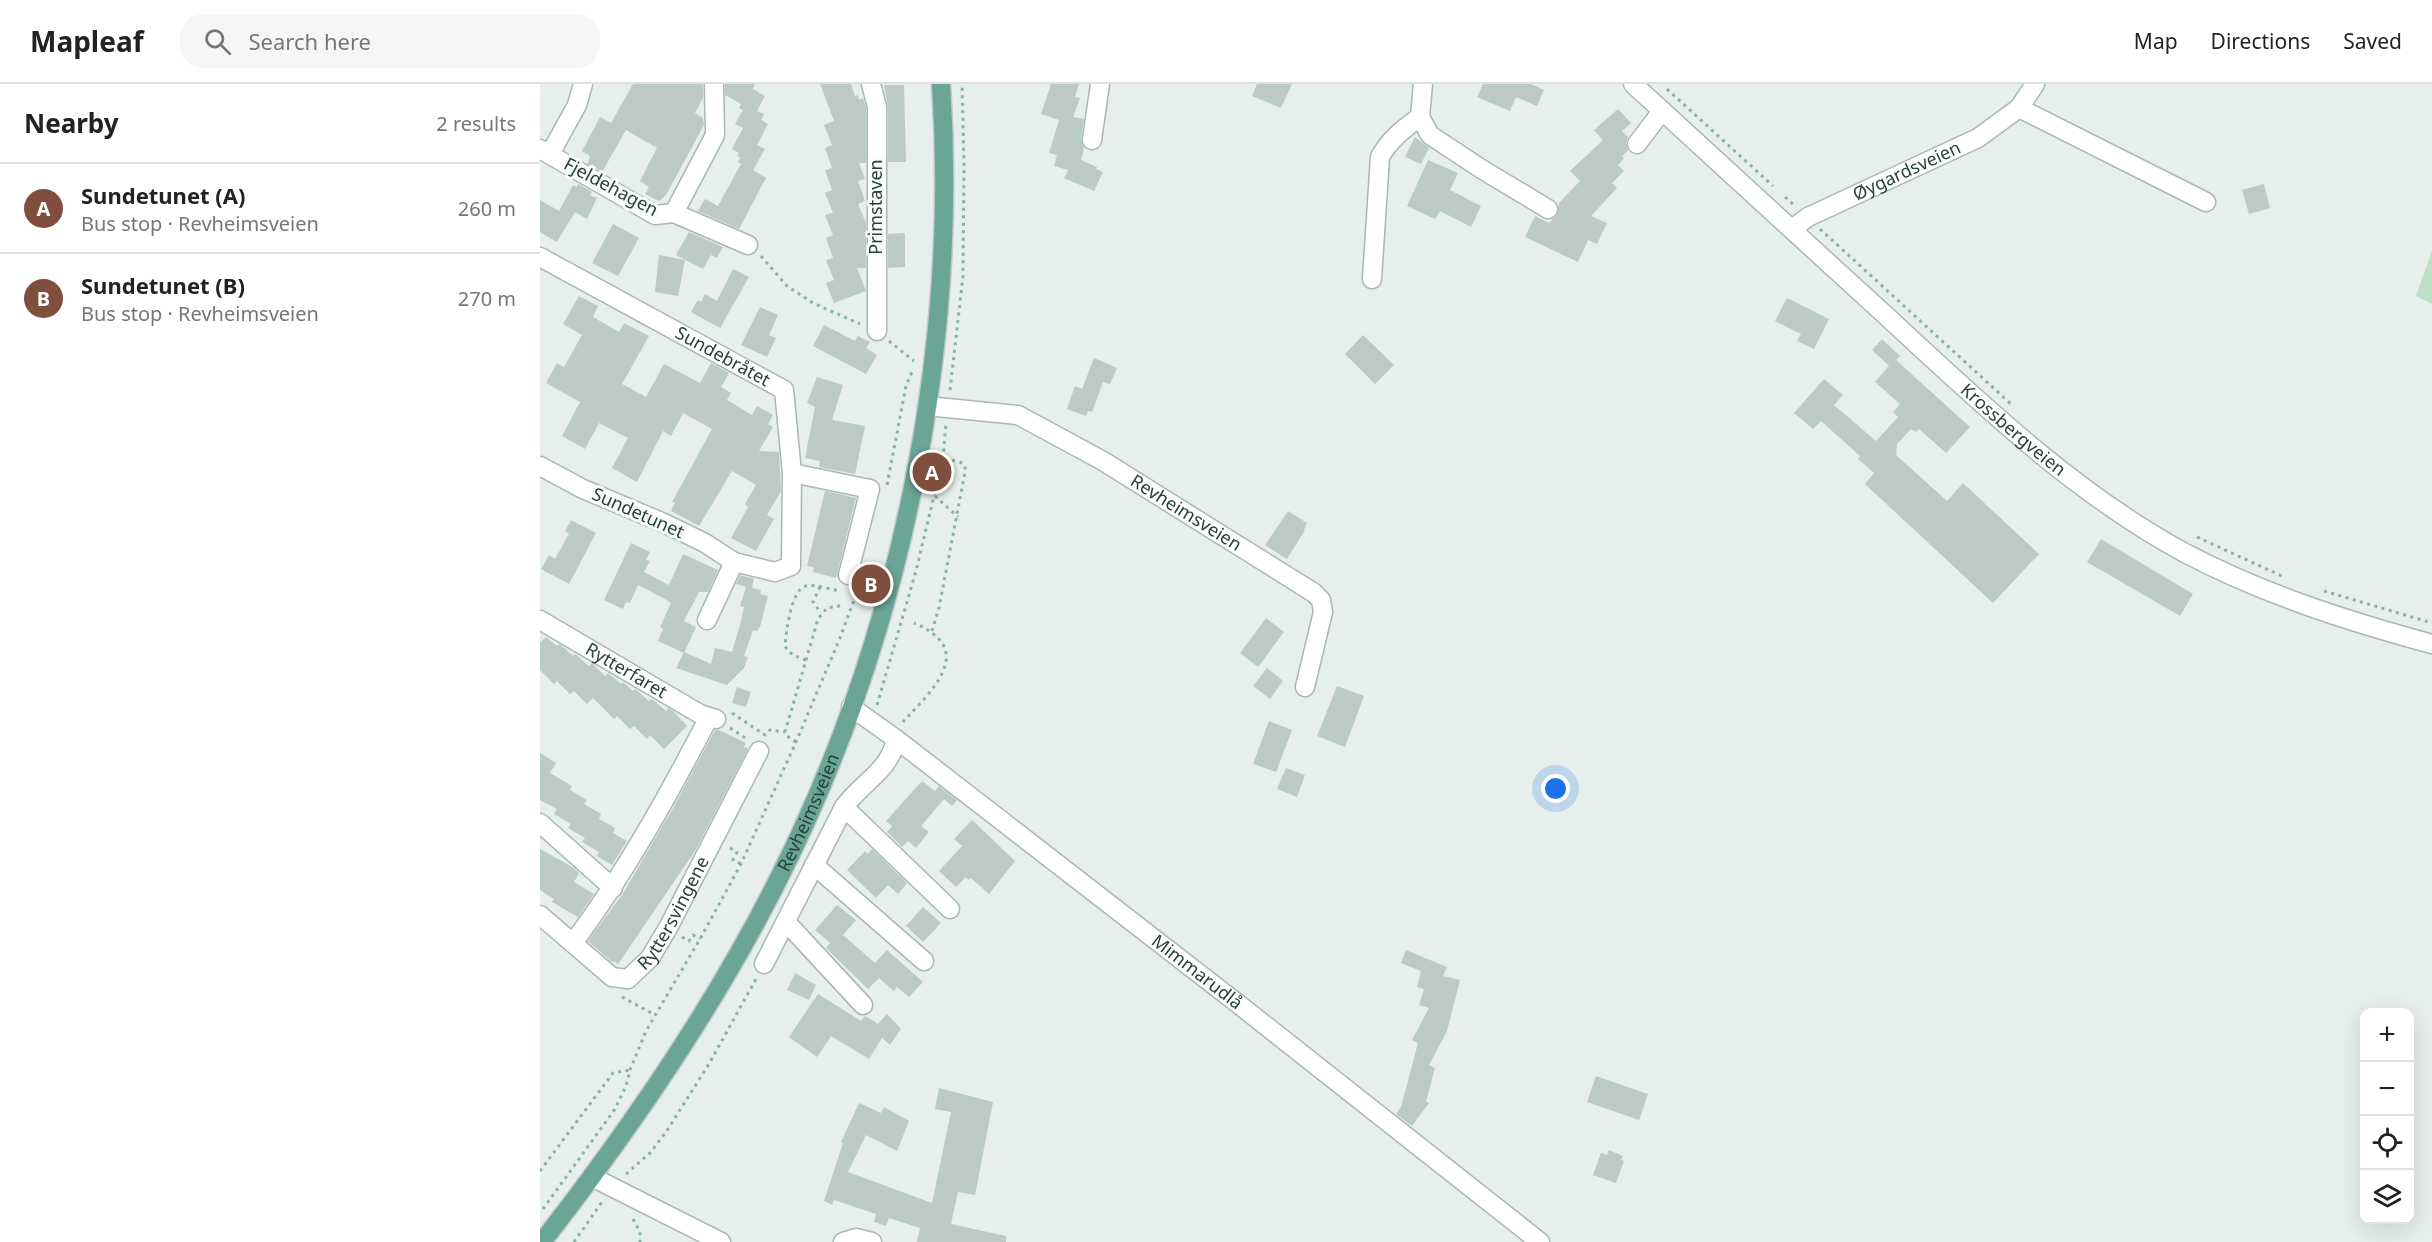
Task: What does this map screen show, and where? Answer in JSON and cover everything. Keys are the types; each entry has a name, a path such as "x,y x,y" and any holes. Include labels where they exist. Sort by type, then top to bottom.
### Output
{"main road":[{"name":"Revheimsveien","path":"550,1242 701,1018 760,916 812,806 851,707 878,626 891,576 915,475 927,406 940,274 943,166 941,84"},
{"name":"Revheimsveien","path":"542,1242 587,1184"}],"street":[{"name":"Fjeldehagen","path":"583,84 577,105 545,152 655,214 674,213 748,245"},
{"name":"Fjeldehagen","path":"674,213 715,135 714,84"},
{"name":"Primstaven","path":"871,84 877,107 877,331"},
{"path":"1092,140 1100,84"},
{"path":"1423,84 1420,117 1430,135 1548,209"},
{"name":"Krossbergveien","path":"1633,84 2020,435 2108,506 2184,552 2232,576 2293,601 2432,644"},
{"name":"Øygardsveien","path":"1792,229 1808,218 1978,138 2019,108 2035,84"},
{"path":"2019,108 2206,202"},
{"path":"1637,144 1662,111"},
{"path":"1372,279 1380,157 1385,147 1397,135 1420,117"},
{"name":"Sundebråtet","path":"540,257 784,390 792,473 791,566"},
{"name":"Revheimsveien","path":"927,406 981,413 1008,413 1027,420 1103,461 1314,593 1321,600 1323,612 1305,687"},
{"name":"Sundetunet","path":"540,466 583,489 705,543 734,562 768,571 783,570 791,566"},
{"path":"792,473 870,489 850,585"},
{"path":"707,620 734,562"},
{"name":"Rytterfaret","path":"540,620 700,714 712,718"},
{"name":"Mimmarudlå","path":"851,707 898,732 1540,1242"},
{"path":"573,943 613,888 712,718"},
{"name":"Revheimsveien","path":"764,964 844,807 859,789 883,769 894,751 898,732"},
{"name":"Ryttersvingene","path":"540,915 612,977 628,979 650,958 755,780 759,751"},
{"path":"844,807 951,909"},
{"path":"540,823 613,888"},
{"path":"813,865 924,961"},
{"path":"787,922 863,1005"},
{"path":"587,1184 612,1189 721,1242"},
{"path":"843,1242 856,1238 873,1242"}],"path":[{"path":"1661,84 2021,412"},
{"path":"748,245 787,286 813,303 877,331 916,362"},
{"path":"885,492 906,386 918,356"},
{"path":"932,631 958,517 965,466 960,462 943,458"},
{"path":"935,495 958,517"},
{"path":"2190,534 2289,578"},
{"path":"806,660 788,652 785,646 797,591 808,586 850,585"},
{"path":"850,585 857,594"},
{"path":"850,585 857,594"},
{"path":"820,587 813,602 822,613"},
{"path":"2322,590 2432,623"},
{"path":"540,1213 615,1109 646,1031 741,864 796,742 857,594"},
{"path":"796,742 785,732 822,613 832,605 844,605"},
{"path":"898,732 938,683 946,662 941,643 932,631 914,623"},
{"path":"712,718 757,745 759,751"},
{"path":"737,852 733,860 741,864"},
{"path":"685,939 689,941 693,935 700,939"},
{"path":"574,1242 612,1189 650,1153 666,1132 709,1064 764,964"},
{"path":"540,1171 613,1073 630,1070"},
{"path":"631,1216 637,1225 640,1242"}],"green space":[{"path":"2432,251 2432,304 2416,296"}],"building":[{"path":"633,84 703,84 703,98 695,113 703,118 704,125 666,195 659,201 645,194 649,187 640,181 657,148 626,130 602,172 588,164 590,156 582,151 600,117 611,123"},
{"path":"725,84 755,84 753,89 765,96 757,111 764,114 761,120 768,124 757,145 765,149 753,170 766,178 739,229 698,211 705,199 718,206 741,164 738,162 739,153 732,149 743,128 735,124 743,110 739,108 741,104 725,95"},
{"path":"820,84 851,84 855,96 858,95 859,100 863,98 866,108 866,163 859,163 865,179 858,181 865,201 858,204 866,223 866,268 857,268 866,291 834,303 826,283 834,280 826,260 833,258 826,238 833,235 825,215 833,213 825,193 832,190 825,170 832,168 825,148 832,145 824,125 834,121"},
{"path":"1051,84 1079,84 1075,97 1080,98 1073,117 1084,119 1081,139 1084,148 1081,160 1103,172 1094,191 1064,178 1068,170 1054,166 1057,155 1049,153 1059,120 1041,114"},
{"path":"1257,84 1292,84 1281,108 1252,96"},
{"path":"1483,84 1531,84 1544,90 1537,106 1516,97 1510,111 1477,97"},
{"path":"884,85 904,85 906,162 888,162 888,107"},
{"path":"1618,109 1631,123 1622,131 1628,137 1626,143 1628,150 1618,165 1624,171 1612,183 1617,188 1591,216 1607,223 1597,244 1588,240 1578,262 1525,237 1535,216 1549,223 1557,215 1559,203 1580,181 1570,171 1603,140 1594,130"},
{"path":"1415,137 1429,148 1421,164 1405,157"},
{"path":"1428,160 1458,173 1450,190 1481,206 1471,227 1440,211 1435,219 1407,206"},
{"path":"578,184 592,192 590,195 597,198 587,219 575,212 557,242 540,232 540,200 559,211 573,185 577,187"},
{"path":"2264,184 2270,208 2249,214 2242,190"},
{"path":"613,224 639,238 618,276 592,263"},
{"path":"689,232 723,247 717,258 711,255 703,269 676,255"},
{"path":"905,233 905,267 888,268 888,234"},
{"path":"659,255 685,260 678,296 655,292"},
{"path":"733,269 749,277 720,328 691,312 698,300 701,302 705,294 717,301"},
{"path":"579,296 598,306 593,317 619,332 624,323 649,336 622,384 646,397 664,364 700,383 711,363 729,373 721,387 731,393 727,400 752,415 757,406 773,415 768,424 773,427 759,451 779,452 781,491 767,515 774,519 756,551 731,538 748,507 745,504 756,485 732,471 699,526 671,511 675,503 672,502 712,429 683,413 671,436 663,431 637,482 612,468 628,438 599,423 585,449 562,436 580,402 546,383 557,363 564,367 582,335 563,324"},
{"path":"1787,298 1829,319 1814,349 1797,341 1801,334 1775,321"},
{"path":"760,307 778,315 769,335 776,338 767,357 741,345"},
{"path":"824,325 855,341 858,336 870,342 866,348 877,355 866,374 813,346"},
{"path":"1363,335 1394,365 1375,384 1345,354"},
{"path":"1882,339 1900,356 1896,360 1970,427 1946,453 1919,429 1916,432 1911,429 1897,444 1896,455 1947,501 1963,483 2039,554 1993,603 1865,484 1874,473 1858,459 1860,456 1821,421 1813,429 1794,413 1824,379 1843,395 1834,405 1876,441 1898,417 1893,412 1900,404 1875,382 1889,366 1872,350"},
{"path":"1094,358 1117,368 1110,384 1103,382 1092,412 1088,411 1086,416 1067,409 1075,386 1082,389"},
{"path":"817,377 843,385 832,420 865,426 855,474 819,467 820,461 805,458 815,407 807,403"},
{"path":"825,491 856,498 836,578 813,572 814,567 807,566"},
{"path":"1288,511 1307,523 1287,559 1265,545"},
{"path":"571,520 596,533 569,584 541,569 549,555 555,559 569,534 565,531"},
{"path":"2101,539 2193,594 2180,616 2087,562"},
{"path":"631,543 650,552 646,560 650,561 644,572 669,585 683,554 718,570 708,592 699,592 684,621 696,627 684,653 658,641 663,629 660,627 671,603 665,599 638,585 630,603 626,602 623,609 604,600"},
{"path":"740,575 754,579 752,588 761,590 760,594 768,596 760,627 757,631 753,630 744,656 748,657 744,668 727,685 676,668 684,652 711,664 715,648 732,652 744,607 740,606 746,587 736,584"},
{"path":"1266,618 1284,632 1258,667 1240,653"},
{"path":"546,637 573,656 575,654 589,666 592,663 605,676 608,673 621,684 623,682 633,691 635,689 649,701 652,699 666,711 668,708 673,711 687,726 664,749 650,735 647,739 634,726 630,729 617,716 614,719 593,698 587,704 574,691 570,694 557,681 554,684 540,670 540,643"},
{"path":"1267,668 1283,681 1270,699 1253,686"},
{"path":"1337,686 1364,696 1345,747 1317,736"},
{"path":"737,687 751,692 746,707 732,703"},
{"path":"1269,721 1292,730 1276,772 1253,764"},
{"path":"715,730 746,743 744,747 748,749 695,851 618,964 612,962 588,941 622,895 672,810"},
{"path":"540,753 556,763 550,773 572,786 570,790 587,800 584,804 601,814 599,819 615,828 613,833 627,841 612,865 597,856 599,852 582,842 585,838 568,828 571,824 554,814 557,809 540,800"},
{"path":"1286,768 1305,775 1297,797 1277,789"},
{"path":"922,781 935,791 939,786 957,800 952,806 944,799 921,826 929,832 916,848 908,841 902,847 887,832 892,826 886,821"},
{"path":"972,820 1015,861 989,894 971,878 968,880 966,877 956,887 939,871 962,846 954,839"},
{"path":"540,849 574,868 579,873 574,882 594,894 578,917 552,902 554,899 540,890"},
{"path":"872,849 907,883 898,894 888,885 876,898 847,870 865,851 868,854"},
{"path":"837,905 856,920 843,935 875,963 887,950 923,982 909,997 897,987 894,991 879,978 868,989 826,948 830,943 815,930"},
{"path":"923,907 941,923 923,942 906,926"},
{"path":"1406,950 1447,967 1443,976 1460,980 1447,1031 1429,1065 1435,1068 1426,1102 1429,1103 1412,1126 1396,1114 1401,1107 1418,1043 1412,1040 1429,1008 1419,1005 1424,989 1417,987 1421,971 1401,963"},
{"path":"795,973 816,985 809,1000 787,990"},
{"path":"818,994 861,1021 865,1016 878,1024 887,1014 901,1029 890,1045 882,1038 869,1059 831,1036 817,1057 789,1037"},
{"path":"1596,1076 1648,1094 1639,1120 1587,1102"},
{"path":"939,1088 993,1102 975,1195 958,1192 951,1224 1006,1236 1006,1242 917,1242 920,1228 889,1218 886,1226 874,1222 876,1214 834,1200 832,1205 824,1201 843,1143 841,1142 859,1103 881,1113 884,1107 909,1121 897,1151 866,1135 848,1172 932,1203 951,1112 935,1109"},
{"path":"1609,1150 1623,1156 1621,1160 1624,1161 1616,1183 1593,1175 1601,1153 1607,1155"}],"place":[{"name":"Sundetunet (A)","path":"932,472"},
{"name":"Sundetunet (B)","path":"871,584"}]}
